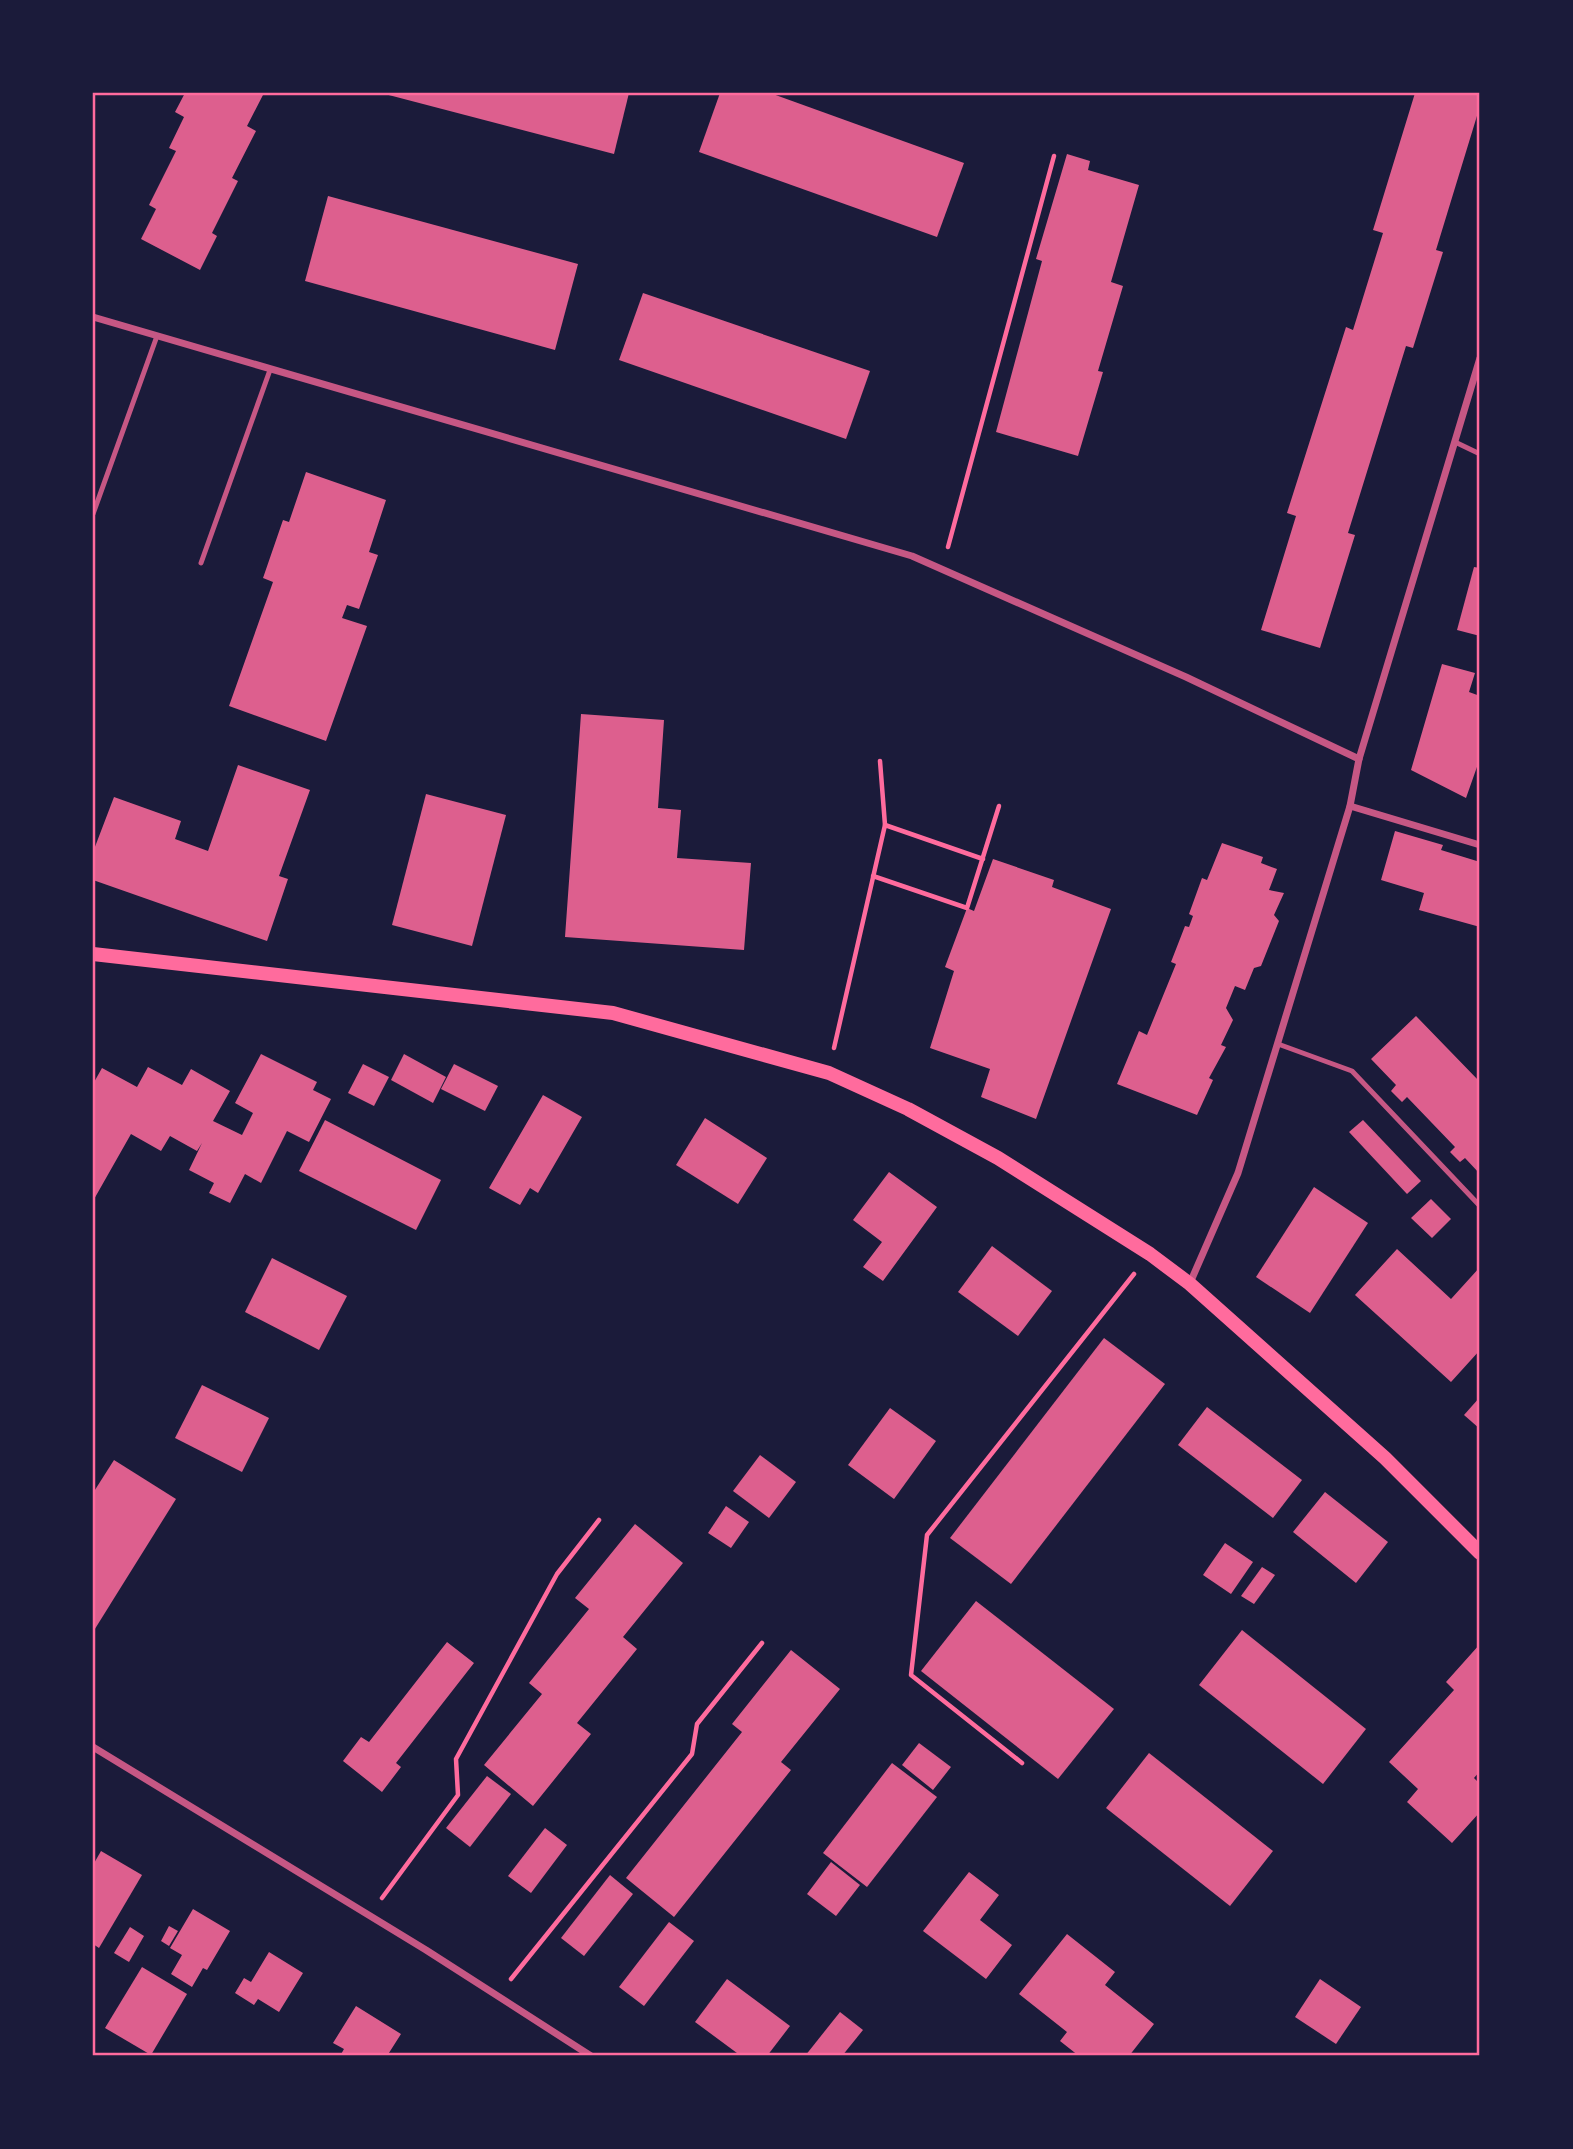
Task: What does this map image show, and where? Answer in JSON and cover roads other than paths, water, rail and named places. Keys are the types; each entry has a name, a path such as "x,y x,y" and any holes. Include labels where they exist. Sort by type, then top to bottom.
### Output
{"main road":[{"path":"93,954 614,1013 829,1073 908,1109 998,1158 1150,1254 1190,1284 1385,1458 1480,1553"}],"street":[{"path":"93,317 912,556 1186,677 1359,759"},
{"path":"1190,1284 1238,1173 1350,806 1359,759 1480,358"},
{"path":"1350,806 1480,845"},
{"path":"93,1747 369,1915 590,2056"}],"lane":[{"path":"93,514 157,336"},
{"path":"201,563 270,370"},
{"path":"1455,442 1480,454"},
{"path":"1278,1044 1352,1071 1480,1206"}]}
